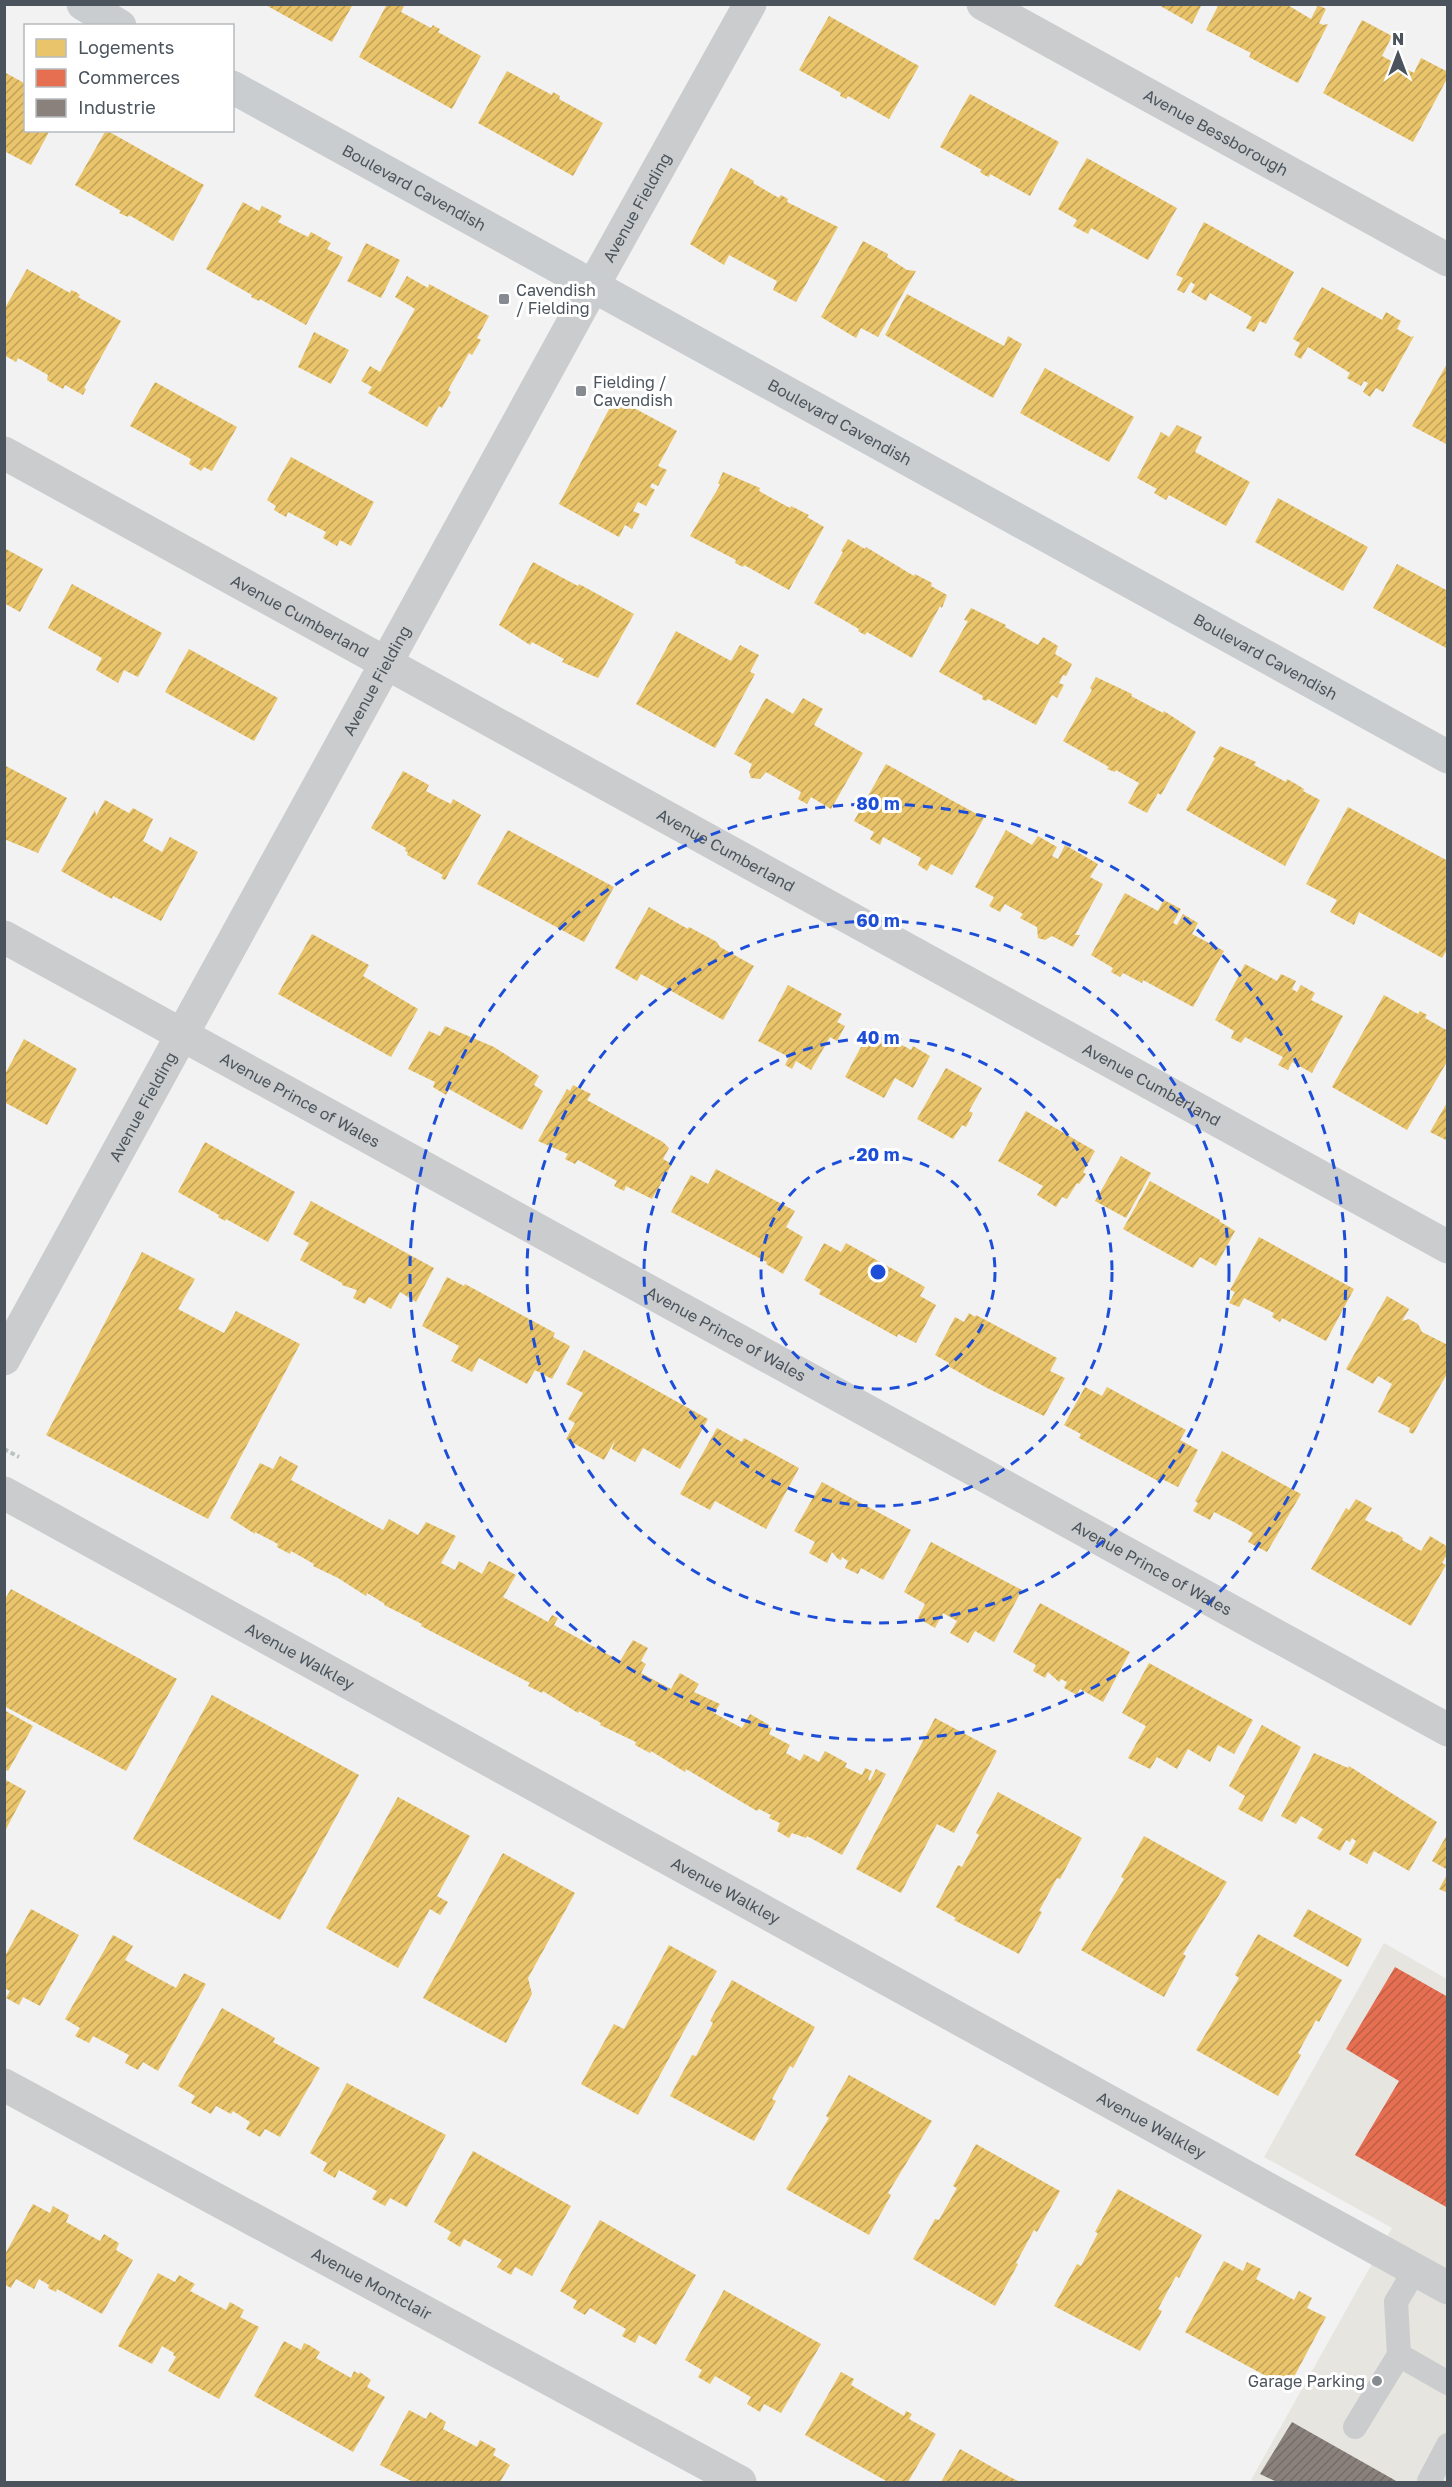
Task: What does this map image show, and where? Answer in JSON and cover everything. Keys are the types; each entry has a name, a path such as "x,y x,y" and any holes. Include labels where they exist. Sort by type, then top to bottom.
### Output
{"main road":[{"path":"83,4 117,24"},
{"name":"Boulevard Cavendish","path":"234,88 1448,757"}],"street":[{"name":"Avenue Fielding","path":"4,1359 750,4"},
{"name":"Avenue Bessborough","path":"982,4 1448,260"},
{"name":"Avenue Cumberland","path":"4,453 1448,1247"},
{"name":"Avenue Prince of Wales","path":"4,937 1448,1730"},
{"name":"Avenue Walkley","path":"4,1493 1448,2288"},
{"name":"Avenue Montclair","path":"4,2085 740,2482"}],"lane":[{"path":"1355,2427 1399,2355 1396,2302 1415,2270"},
{"path":"1399,2355 1448,2383"},
{"path":"1432,2482 1429,2481 1448,2445"}],"shaded area":[{"path":"1384,1943 1447,1979 1447,2482 1256,2482 1251,2480 1392,2228 1264,2157"}],"building: Logements":[{"path":"264,4 353,4 332,42"},
{"path":"387,4 405,4 401,12 431,28 433,25 440,29 438,32 481,56 452,109 359,57"},
{"path":"1157,4 1202,4 1192,24"},
{"path":"1219,4 1286,4 1311,19 1318,5 1326,9 1319,23 1328,24 1298,83 1249,57 1251,53 1206,30"},
{"path":"829,16 919,66 889,119 848,96 846,99 840,96 841,93 799,70"},
{"path":"1362,20 1392,36 1382,56 1395,63 1397,60 1402,63 1400,66 1414,73 1421,58 1448,72 1448,77 1413,142 1323,93"},
{"path":"507,71 552,95 553,92 560,96 559,99 603,123 573,176 478,123"},
{"path":"4,72 24,83 24,132 49,132 31,165 4,151"},
{"path":"970,94 1059,142 1030,196 990,174 989,177 984,175 980,172 982,170 940,147"},
{"path":"105,132 110,132 204,185 173,241 129,215 128,217 119,213 121,211 75,185"},
{"path":"1087,158 1177,208 1148,260 1091,228 1088,234 1073,226 1077,220 1058,209"},
{"path":"731,168 779,198 781,195 788,199 787,202 838,227 796,302 773,290 777,281 729,255 724,265 690,244"},
{"path":"243,202 259,211 262,206 282,216 278,222 308,237 311,232 331,243 327,249 343,257 306,325 260,299 259,301 251,297 252,295 206,269"},
{"path":"1204,222 1294,272 1266,324 1260,321 1254,332 1246,328 1252,317 1210,293 1206,301 1191,292 1195,285 1191,282 1184,293 1177,290 1183,278 1176,275"},
{"path":"863,241 888,254 887,257 907,270 916,271 878,337 861,328 856,338 821,317"},
{"path":"366,243 400,260 381,298 347,281"},
{"path":"27,269 70,293 71,290 76,292 80,295 78,297 121,321 84,388 86,389 83,395 65,385 63,389 47,380 48,375 18,358 16,362 4,355 4,310"},
{"path":"407,276 428,288 429,284 489,316 477,338 481,340 472,355 469,353 448,390 451,392 442,408 439,406 427,427 368,393 372,387 361,381 370,366 380,372 415,309 395,297"},
{"path":"1322,287 1382,320 1386,312 1401,321 1397,329 1411,337 1414,336 1383,392 1376,388 1370,397 1363,392 1368,383 1364,381 1361,386 1347,378 1350,373 1308,347 1301,359 1294,355 1300,343 1293,339"},
{"path":"907,294 1004,346 1008,336 1022,344 993,398 885,335"},
{"path":"314,332 349,350 331,384 298,367"},
{"path":"1448,362 1448,445 1412,426"},
{"path":"1045,368 1134,417 1109,462 1020,413"},
{"path":"155,382 237,427 212,471 204,467 201,471 189,464 191,459 130,426"},
{"path":"615,398 677,431 658,466 667,470 658,486 652,483 650,487 655,490 646,506 638,502 633,511 640,514 632,529 625,525 619,537 559,504"},
{"path":"1177,425 1202,437 1195,452 1250,482 1226,526 1169,495 1166,500 1154,493 1157,489 1137,478 1161,432 1169,437"},
{"path":"291,457 374,502 351,546 340,540 337,546 323,538 326,532 288,512 286,517 274,510 276,506 267,500"},
{"path":"723,472 760,488 759,491 790,508 791,506 809,515 807,517 824,527 789,590 744,565 743,567 735,563 736,560 690,536 720,485 718,483"},
{"path":"1278,498 1368,547 1343,591 1255,542"},
{"path":"848,539 865,549 866,547 914,576 915,574 932,583 931,586 947,595 942,608 940,606 912,658 867,632 865,635 858,631 859,629 814,603"},
{"path":"4,548 43,569 20,612 4,603"},
{"path":"533,562 634,614 598,678 562,662 564,659 532,642 530,645 499,625"},
{"path":"1397,564 1448,591 1448,649 1373,608"},
{"path":"72,584 162,633 138,677 124,670 118,683 96,670 102,658 48,628"},
{"path":"971,608 1006,625 1005,627 1038,645 1043,637 1058,646 1055,654 1072,664 1066,676 1063,675 1059,683 1064,685 1057,698 1052,695 1036,725 988,699 986,701 982,699 983,696 939,672 968,621 964,620"},
{"path":"676,631 731,661 740,645 759,655 750,672 755,674 715,748 636,704"},
{"path":"189,649 278,698 254,741 165,692"},
{"path":"1096,677 1132,694 1131,696 1163,713 1164,711 1196,732 1161,795 1158,793 1147,813 1128,803 1139,783 1116,770 1115,772 1107,769 1109,767 1063,741 1092,690 1090,688"},
{"path":"766,698 793,714 803,698 823,709 814,725 863,753 831,809 811,797 807,804 798,799 801,792 766,772 760,779 751,778 749,772 752,764 734,754"},
{"path":"1220,746 1256,762 1254,765 1286,782 1287,779 1320,800 1285,866 1186,810"},
{"path":"886,764 984,818 952,875 931,864 927,871 918,865 921,858 883,837 880,845 870,839 874,832 854,821"},
{"path":"4,765 67,798 38,853 4,839"},
{"path":"403,771 429,785 426,791 451,804 453,799 481,815 445,880 441,878 443,875 407,855 406,848 371,828"},
{"path":"105,800 129,813 133,808 153,819 143,841 162,852 170,837 198,852 161,921 113,896 112,899 61,871 95,810 96,816"},
{"path":"1348,807 1448,861 1448,948 1442,958 1359,912 1354,925 1330,912 1337,900 1306,884"},
{"path":"508,830 614,887 584,942 477,884"},
{"path":"1006,830 1032,845 1038,836 1057,847 1052,856 1058,859 1065,845 1098,864 1090,877 1103,884 1075,935 1080,935 1073,947 1052,936 1045,940 1038,938 1037,927 1020,918 1023,914 1005,904 1000,912 989,906 994,897 975,887"},
{"path":"1125,893 1158,911 1164,900 1181,909 1173,923 1177,925 1183,914 1198,923 1192,934 1224,951 1193,1007 1143,980 1142,983 1123,973 1120,977 1111,972 1113,968 1091,955"},
{"path":"649,907 717,942 720,947 754,966 723,1020 641,974 637,981 615,968"},
{"path":"312,934 369,965 363,976 418,1009 391,1057 278,994"},
{"path":"1245,964 1277,981 1281,974 1296,981 1292,989 1297,992 1301,985 1315,993 1311,1000 1343,1016 1312,1073 1292,1062 1288,1070 1278,1065 1283,1057 1245,1037 1241,1043 1231,1038 1234,1031 1215,1020"},
{"path":"788,985 842,1014 837,1022 845,1026 837,1041 830,1037 811,1070 796,1061 792,1069 785,1065 789,1057 758,1041"},
{"path":"1384,995 1418,1014 1420,1011 1427,1015 1425,1018 1448,1031 1448,1060 1407,1130 1332,1087"},
{"path":"445,1026 494,1047 539,1076 534,1085 543,1091 522,1130 449,1089 446,1095 433,1087 435,1082 408,1069 429,1031 440,1036"},
{"path":"871,1028 911,1050 913,1046 930,1056 913,1088 895,1078 884,1098 845,1077"},
{"path":"24,1039 77,1069 47,1125 4,1102 4,1076"},
{"path":"946,1068 982,1088 969,1111 973,1113 966,1127 962,1125 953,1139 917,1119"},
{"path":"573,1085 591,1094 587,1100 663,1142 669,1148 663,1159 672,1164 652,1199 626,1186 624,1191 614,1186 617,1181 578,1160 575,1164 565,1159 568,1154 538,1141 567,1089 570,1091"},
{"path":"1448,1101 1448,1141 1430,1132"},
{"path":"1026,1111 1095,1151 1083,1172 1086,1174 1082,1180 1079,1184 1077,1183 1067,1199 1062,1197 1056,1207 1037,1195 1043,1186 998,1161"},
{"path":"205,1142 295,1192 268,1242 226,1219 225,1221 218,1217 219,1215 178,1192"},
{"path":"1121,1156 1151,1173 1126,1218 1095,1201"},
{"path":"716,1169 795,1211 786,1227 803,1237 783,1274 766,1264 767,1262 671,1212 691,1175 708,1184"},
{"path":"1150,1181 1220,1220 1235,1231 1216,1266 1200,1257 1193,1268 1123,1229"},
{"path":"311,1201 434,1268 416,1302 400,1292 391,1309 369,1297 365,1304 353,1298 357,1290 342,1285 300,1260 309,1243 293,1234"},
{"path":"1259,1237 1354,1289 1326,1341 1282,1318 1280,1322 1272,1317 1274,1313 1244,1298 1239,1307 1229,1303 1235,1292 1230,1290"},
{"path":"824,1243 841,1252 846,1243 925,1287 920,1296 936,1305 916,1343 898,1334 897,1337 819,1294 821,1290 804,1280"},
{"path":"142,1252 195,1279 178,1309 224,1333 236,1311 300,1344 208,1519 46,1435"},
{"path":"447,1277 464,1286 465,1284 555,1333 553,1337 570,1346 552,1379 535,1370 527,1384 479,1358 472,1372 451,1361 459,1346 422,1326"},
{"path":"1387,1296 1409,1309 1402,1321 1409,1319 1418,1324 1422,1332 1448,1345 1448,1372 1413,1434 1409,1432 1410,1428 1378,1412 1392,1384 1378,1376 1373,1384 1346,1369"},
{"path":"969,1313 1057,1358 1050,1371 1065,1378 1044,1416 987,1388 948,1366 949,1363 935,1355 955,1317 964,1322"},
{"path":"584,1350 708,1419 680,1469 643,1448 635,1462 612,1449 615,1440 604,1460 566,1439 575,1423 568,1419 583,1393 566,1384"},
{"path":"1085,1387 1102,1396 1107,1387 1186,1430 1180,1440 1198,1450 1178,1487 1160,1478 1158,1481 1079,1438 1081,1434 1064,1425"},
{"path":"717,1428 742,1442 744,1438 799,1468 766,1529 715,1501 710,1510 680,1494"},
{"path":"1222,1451 1301,1494 1267,1552 1248,1542 1253,1533 1234,1522 1214,1512 1210,1520 1193,1511 1198,1503 1195,1501"},
{"path":"280,1456 298,1466 291,1480 383,1530 389,1519 418,1535 426,1522 456,1536 441,1563 455,1570 459,1561 482,1574 489,1561 516,1575 503,1597 548,1622 552,1615 558,1618 554,1625 620,1661 633,1640 648,1648 641,1661 646,1664 641,1673 671,1689 680,1673 699,1684 694,1692 720,1704 714,1713 742,1728 750,1714 769,1725 768,1727 772,1728 769,1734 790,1745 786,1753 800,1761 804,1754 819,1762 825,1751 847,1763 845,1767 862,1775 865,1768 872,1771 868,1779 870,1781 876,1769 886,1774 842,1855 807,1836 806,1838 792,1833 789,1838 777,1831 780,1823 769,1818 771,1815 759,1809 757,1811 686,1769 685,1772 651,1751 650,1753 635,1745 636,1742 600,1725 601,1723 579,1711 578,1713 543,1691 542,1693 528,1686 530,1683 421,1626 422,1624 384,1605 367,1593 366,1596 338,1578 313,1566 314,1564 291,1551 290,1554 277,1547 278,1544 255,1532 255,1534 230,1518 260,1463 273,1469"},
{"path":"822,1482 911,1530 883,1580 861,1568 858,1574 845,1568 848,1561 842,1557 841,1560 838,1559 832,1552 827,1563 809,1553 815,1542 794,1531"},
{"path":"1356,1499 1372,1508 1365,1520 1390,1533 1391,1531 1397,1534 1403,1538 1402,1540 1421,1551 1430,1536 1448,1547 1448,1553 1442,1563 1446,1565 1411,1626 1311,1569 1346,1508 1349,1510"},
{"path":"931,1542 1022,1590 994,1642 975,1631 968,1643 950,1633 957,1621 943,1613 935,1628 918,1618 925,1604 904,1592"},
{"path":"11,1589 177,1679 126,1771 4,1706 4,1601"},
{"path":"1040,1603 1130,1652 1103,1702 1080,1689 1077,1695 1064,1688 1067,1682 1061,1679 1059,1682 1048,1672 1045,1678 1033,1671 1036,1665 1013,1652"},
{"path":"1149,1663 1253,1720 1234,1754 1218,1745 1210,1762 1188,1749 1177,1769 1157,1757 1150,1769 1128,1758 1146,1726 1122,1713"},
{"path":"212,1695 359,1775 280,1920 133,1839"},
{"path":"4,1710 33,1726 8,1771 4,1769"},
{"path":"935,1718 997,1751 954,1833 937,1824 901,1893 856,1869"},
{"path":"1262,1725 1301,1747 1262,1822 1238,1809 1245,1796 1229,1786"},
{"path":"1314,1753 1348,1768 1349,1766 1437,1822 1409,1871 1374,1851 1367,1864 1349,1854 1356,1841 1352,1838 1350,1842 1346,1840 1340,1851 1317,1838 1323,1829 1301,1816 1296,1824 1281,1816"},
{"path":"4,1779 26,1791 4,1833"},
{"path":"998,1792 1082,1838 1060,1879 1057,1878 1039,1911 1042,1912 1019,1954 954,1920 956,1918 936,1907 958,1865 962,1867 979,1835 976,1833"},
{"path":"398,1797 470,1836 437,1896 448,1902 440,1915 430,1909 398,1968 326,1928"},
{"path":"1448,1833 1448,1870 1432,1861"},
{"path":"1144,1836 1227,1882 1183,1954 1186,1956 1164,1997 1081,1950 1124,1879 1121,1877"},
{"path":"503,1853 575,1893 528,1978 532,1994 506,2043 423,1998"},
{"path":"1448,1873 1448,1893 1439,1889"},
{"path":"31,1909 79,1935 40,2006 23,1997 19,2005 6,1998 10,1991 4,1988 4,1958"},
{"path":"1308,1909 1362,1939 1348,1967 1293,1936"},
{"path":"1258,1934 1342,1980 1319,2022 1316,2020 1298,2053 1301,2055 1278,2096 1196,2050 1239,1978 1235,1975"},
{"path":"113,1935 133,1946 125,1960 176,1988 184,1973 206,1984 158,2071 143,2062 138,2070 125,2063 129,2055 93,2036 89,2043 75,2036 80,2028 65,2019"},
{"path":"669,1945 717,1971 638,2115 581,2084 614,2024 624,2029"},
{"path":"732,1980 815,2027 793,2068 790,2066 772,2099 776,2101 754,2141 670,2096 692,2055 696,2056 713,2023 710,2021"},
{"path":"222,2008 275,2038 273,2042 320,2068 280,2137 265,2129 260,2137 246,2129 250,2122 233,2111 231,2114 216,2106 211,2114 191,2103 195,2096 178,2086"},
{"path":"849,2075 932,2121 888,2193 891,2195 869,2235 786,2189 829,2118 826,2116"},
{"path":"347,2083 446,2135 407,2207 390,2198 385,2206 372,2199 377,2191 339,2170 335,2178 323,2171 327,2163 310,2153"},
{"path":"976,2144 1060,2191 1037,2232 1034,2230 995,2306 913,2259 935,2219 939,2220 957,2188 953,2186"},
{"path":"473,2151 571,2206 532,2276 515,2267 511,2275 497,2267 502,2260 464,2239 460,2247 447,2239 451,2232 434,2222"},
{"path":"1118,2189 1202,2235 1179,2278 1176,2276 1158,2309 1162,2311 1140,2351 1054,2306 1077,2264 1081,2266 1098,2233 1095,2232"},
{"path":"33,2204 50,2213 53,2206 69,2215 66,2222 100,2241 104,2234 119,2243 116,2250 133,2260 102,2314 57,2289 56,2292 48,2288 49,2285 39,2279 34,2289 16,2279 11,2288 4,2284 4,2256"},
{"path":"600,2220 696,2275 656,2345 639,2335 635,2343 622,2336 626,2329 590,2308 585,2315 573,2308 577,2301 560,2291"},
{"path":"1224,2261 1243,2271 1247,2262 1261,2269 1256,2279 1294,2300 1299,2291 1312,2298 1307,2308 1326,2317 1288,2388 1185,2332"},
{"path":"158,2273 175,2282 179,2275 195,2284 190,2291 226,2310 230,2302 244,2310 240,2317 259,2327 219,2399 168,2371 176,2357 174,2353 162,2346 152,2364 118,2346"},
{"path":"724,2290 821,2344 781,2413 764,2404 760,2412 747,2404 751,2397 715,2376 710,2384 698,2377 702,2370 685,2360"},
{"path":"284,2341 301,2350 304,2343 309,2345 320,2352 316,2358 351,2378 354,2371 359,2374 360,2372 371,2380 367,2387 385,2397 353,2452 254,2396"},
{"path":"841,2372 854,2379 851,2385 904,2416 906,2411 912,2414 909,2419 936,2434 908,2482 888,2482 805,2435"},
{"path":"409,2410 426,2419 430,2412 446,2422 443,2429 477,2447 480,2440 496,2449 493,2455 510,2465 500,2482 413,2482 380,2465"},
{"path":"960,2449 1010,2477 1020,2482 941,2482"}],"building: Commerces":[{"path":"1395,1967 1448,1997 1448,2208 1355,2155 1399,2081 1346,2049"}],"building: Industrie":[{"path":"1292,2422 1398,2482 1277,2482 1260,2474"}],"place":[{"name":"Cavendish / Fielding","path":"504,299"},
{"name":"Fielding / Cavendish","path":"581,391"},
{"name":"Garage Parking","path":"1377,2381"}]}
